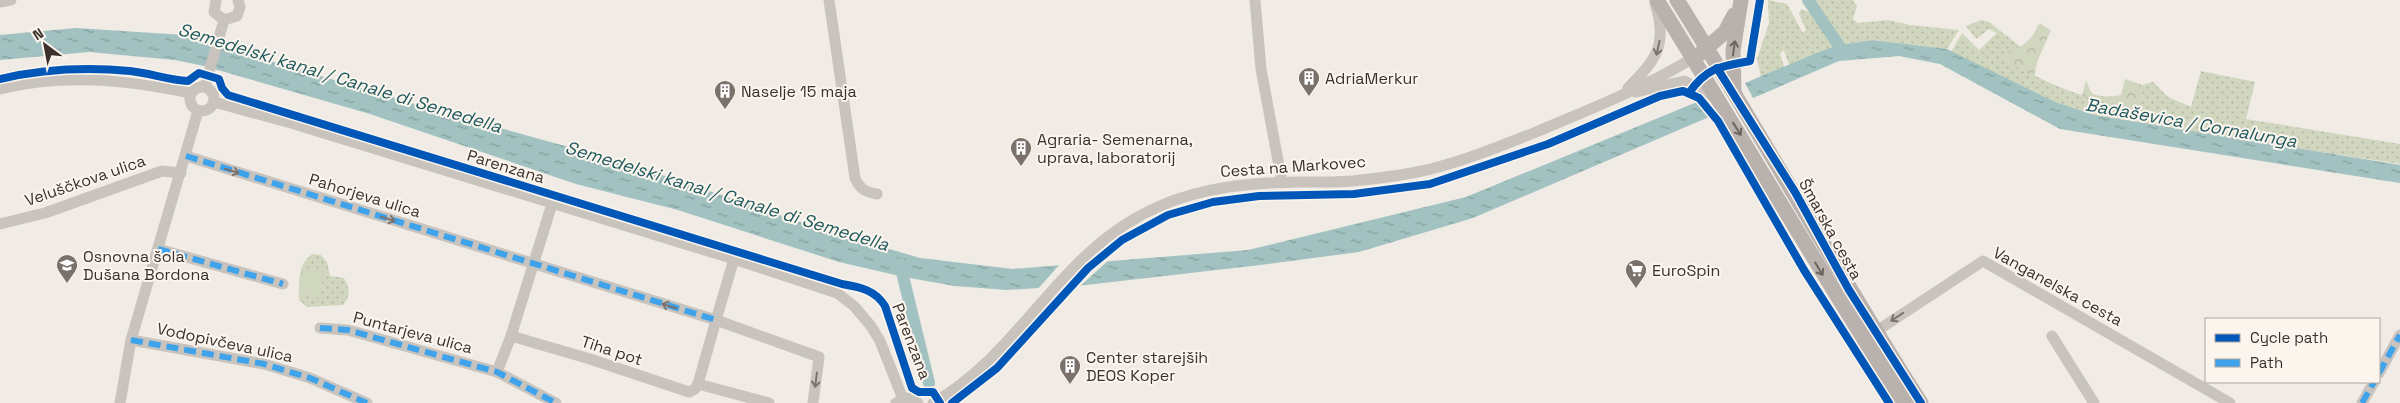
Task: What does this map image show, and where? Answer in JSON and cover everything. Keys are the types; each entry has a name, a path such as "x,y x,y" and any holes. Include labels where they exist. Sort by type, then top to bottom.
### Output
{"main road":[{"name":"Šmarska cesta","path":"1655,0 1718,99 1815,263 1904,403"},
{"name":"Šmarska cesta","path":"1677,0 1795,192 1875,332 1921,403"},
{"name":"Cesta na Markovec","path":"1693,58 1707,49 1725,32 1741,0"},
{"path":"1735,96 1733,51 1741,0"}],"street":[{"path":"0,2 11,0"},
{"path":"216,0 214,12 224,20"},
{"path":"829,0 855,178 865,192 877,194"},
{"path":"1254,0 1262,69 1282,182"},
{"path":"1622,94 1656,57 1659,46 1660,27 1655,0"},
{"path":"224,20 237,16 242,1"},
{"path":"205,86 224,20"},
{"name":"Cesta na Markovec","path":"933,403 958,387 997,354 1064,274 1092,248 1140,215 1184,197 1214,189 1282,182 1357,181 1418,172 1516,140 1622,94 1693,58"},
{"path":"0,89 32,82 87,79 136,84 190,93"},
{"path":"1622,94 1684,81 1718,99"},
{"path":"205,86 212,92 214,102 206,110 198,110 189,102 190,93 196,87 205,86"},
{"path":"214,102 291,123 734,258 837,293 854,306 871,326 880,342 899,401 912,398 918,403"},
{"path":"120,403 131,340 198,110"},
{"name":"Pahorjeva ulica","path":"186,156 716,320 819,357 813,403"},
{"name":"Veluščkova ulica","path":"0,224 45,213 162,171 181,173"},
{"path":"496,372 511,336 552,204"},
{"path":"158,249 283,284"},
{"path":"734,258 698,384 769,403"},
{"name":"Vanganelska cesta","path":"1875,332 1983,261 2230,403"},
{"name":"Puntarjeva ulica","path":"320,328 348,330 496,372 556,403"},
{"name":"Tiha pot","path":"511,336 590,359 690,392 698,384"},
{"path":"2052,336 2094,403"},
{"path":"2380,371 2400,336"},
{"name":"Vodopivčeva ulica","path":"131,340 264,364 310,378 366,403"},
{"path":"2362,403 2373,383"}],"green space":[{"path":"1768,0 1787,4 1803,33 1806,30 1799,14 1801,9 1813,13 1819,6 1815,0 1853,0 1857,6 1853,19 1857,23 1888,20 1910,25 1959,30 1947,49 1872,40 1840,45 1789,65 1784,50 1780,53 1784,67 1761,77 1757,59 1769,23"},
{"path":"1981,20 1989,22 2021,47 1999,56 2067,90 2103,101 2141,105 2142,85 2153,82 2168,97 2191,107 2201,71 2255,82 2246,119 2400,144 2400,164 2105,119 2057,106 1951,52 1962,33 1979,50 1997,33 1989,29 1976,39 1966,26"},
{"path":"2043,23 2042,25 2051,30 2037,62 2034,77 1998,56 2027,42 2038,25"},
{"path":"2125,79 2142,85 2141,105 2120,105 2082,96 2086,80 2090,91 2094,94 2106,96 2121,95"},
{"path":"312,254 321,255 327,262 330,276 344,278 349,292 343,305 307,307 299,300 301,269 307,258"},
{"path":"303,268 324,272 320,298 299,295"}],"water":[{"path":"76,28 184,35 428,108 630,164 821,229 920,258 1013,269 1248,250 1466,197 1697,102 1709,117 1473,218 1359,252 1086,285 1007,290 955,286 904,277 839,262 678,210 576,184 370,114 204,66 175,60 89,52 0,60 0,35"},
{"path":"1872,40 1947,49 2055,102 2094,115 2400,165 2400,183 2060,129 1940,64 1899,56 1839,61 1753,98 1745,83 1819,52 1840,45"}],"pier":[{"path":"1110,259 1078,288 1036,291 1061,263"}],"waterway":[{"name":"Badaševica / Cornalunga","path":"1808,0 1844,53 1852,53"},
{"path":"900,264 929,383"}],"marked path":[{"path":"186,156 716,320"},
{"path":"158,249 283,284"},
{"path":"320,328 348,330 497,372 556,403"},
{"path":"2380,371 2400,335"},
{"path":"131,340 264,364 310,378 367,403"},
{"path":"2362,403 2373,383"}],"cycle path":[{"path":"1689,93 1702,78 1716,69 1750,61 1760,0"},
{"path":"1717,68 1795,192 1849,290 1921,403"},
{"name":"Parenzana","path":"0,79 49,71 98,69 137,72 188,81 199,73 219,79 222,88 228,95 842,284 861,288 877,296 885,306 912,388 919,392 933,392 940,403"},
{"path":"952,403 997,368 1088,268 1122,240 1168,215 1213,202 1259,196 1354,194 1430,184 1548,144 1660,96 1683,91 1699,98 1718,121 1804,270 1889,403"}],"place":[{"name":"AdriaMerkur","path":"1309,97"},
{"name":"Naselje 15 maja","path":"725,110"},
{"name":"Agraria- Semenarna, uprava, laboratorij","path":"1021,167"},
{"name":"Osnovna šola Dušana Bordona","path":"67,284"},
{"name":"EuroSpin","path":"1636,289"},
{"name":"Center starejših DEOS Koper","path":"1070,385"}],"water label":[{"name":"Semedelski kanal / Canale di Semedella","path":"340,78"},
{"name":"Semedelski kanal / Canale di Semedella","path":"727,196"}]}
